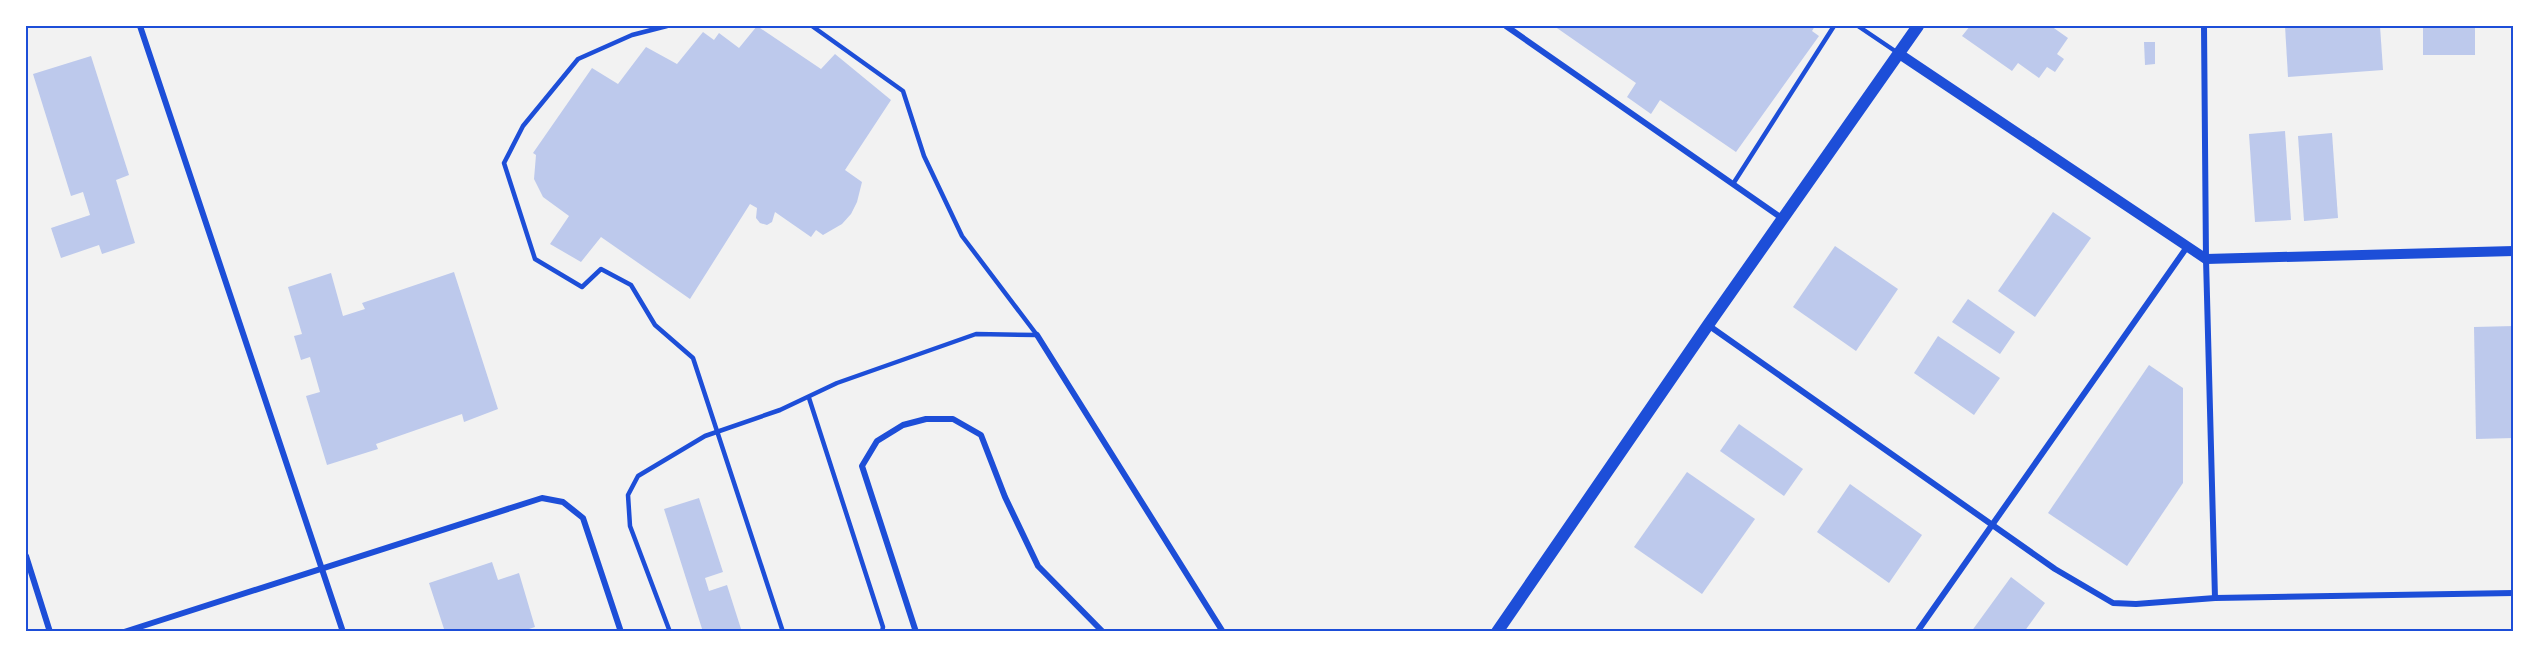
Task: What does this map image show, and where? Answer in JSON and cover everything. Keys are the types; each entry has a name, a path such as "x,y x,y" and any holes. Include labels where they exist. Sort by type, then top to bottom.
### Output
{"main road":[{"path":"1497,632 1708,325 1918,26"}],"street":[{"path":"140,26 343,632"},
{"path":"1506,26 1783,219"},
{"path":"2204,26 2206,259 2215,598"},
{"path":"1898,53 2206,259 2514,251"},
{"path":"1917,632 2187,247"},
{"path":"1708,325 2055,570 2113,603 2136,604 2215,598 2514,593"},
{"path":"1037,336 1223,632"},
{"path":"916,632 862,466 877,441 903,425 926,418 953,418 981,435 1005,497 1038,566 1103,632"},
{"path":"124,632 542,498 563,502 583,518 621,632"},
{"path":"26,556 50,632"}],"lane":[{"path":"667,26 632,35 578,59 523,126 504,163 535,259 582,287 601,269 631,285 655,325 693,358 783,632"},
{"path":"812,26 903,91 924,156 962,236 1037,336"},
{"path":"1733,184 1834,26"},
{"path":"1858,26 1898,53"},
{"path":"670,632 630,526 628,495 638,476 705,436 717,434 809,398 837,383 976,334 1037,336"},
{"path":"809,398 883,627 882,632"}],"building":[{"path":"757,26 821,69 835,54 891,100 845,170 862,182 857,202 851,214 842,224 823,235 816,230 811,237 775,212 772,222 767,225 760,223 756,218 757,208 750,204 690,299 601,237 581,262 550,244 569,216 543,197 534,179 536,155 533,153 592,68 618,84 646,47 677,64 703,32 714,40 719,33 739,48"},
{"path":"1554,26 1815,26 1812,31 1819,36 1736,152 1660,100 1651,114 1627,97 1636,83"},
{"path":"1970,26 2014,26 2017,28 2019,26 2051,26 2068,38 2057,54 2064,59 2055,72 2047,67 2039,78 2018,63 2012,71 1962,36"},
{"path":"2285,26 2380,26 2383,70 2288,77"},
{"path":"2423,26 2475,26 2475,55 2423,55"},
{"path":"2144,42 2155,42 2155,64 2145,65"},
{"path":"91,56 129,175 116,180 135,243 102,254 99,245 61,258 51,228 90,215 83,192 71,196 33,74"},
{"path":"2285,131 2291,220 2255,222 2249,134"},
{"path":"2332,133 2338,218 2304,221 2298,136"},
{"path":"2053,212 2091,238 2035,317 1998,291"},
{"path":"1835,246 1898,289 1856,351 1793,307"},
{"path":"454,272 498,409 464,422 462,414 376,444 378,449 327,465 306,396 320,392 310,357 301,360 294,336 302,334 288,287 331,273 343,316 365,309 362,303"},
{"path":"1968,299 2015,332 2000,354 1952,322"},
{"path":"2514,326 2514,438 2476,439 2474,327"},
{"path":"1938,336 2000,378 1974,415 1914,373"},
{"path":"2149,365 2183,388 2183,483 2127,566 2048,513"},
{"path":"1739,424 1803,469 1784,496 1720,451"},
{"path":"1687,472 1755,519 1702,594 1634,547"},
{"path":"1850,484 1922,535 1889,583 1817,532"},
{"path":"699,498 723,572 705,578 709,591 727,585 742,632 703,632 664,509"},
{"path":"492,562 498,580 519,573 535,627 520,632 445,632 429,583"},
{"path":"2011,577 2045,603 2024,632 1971,632"}]}
